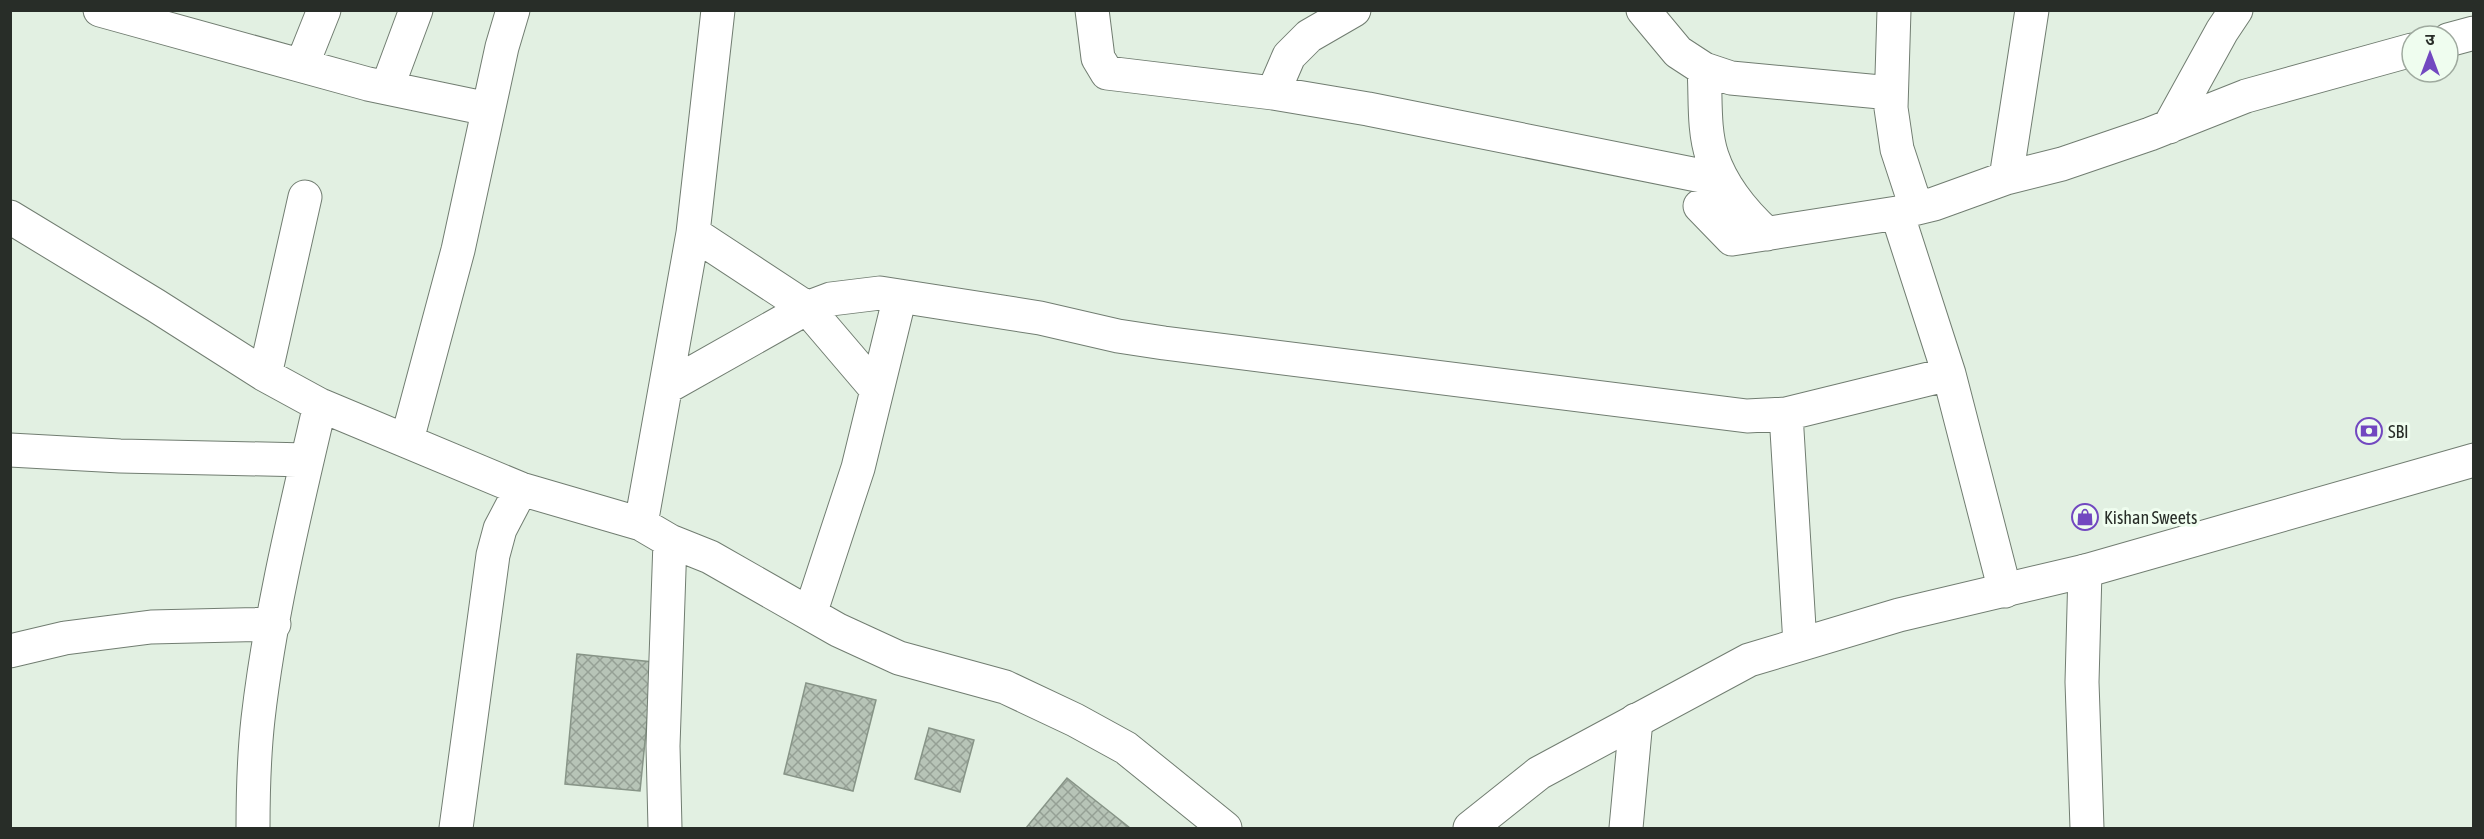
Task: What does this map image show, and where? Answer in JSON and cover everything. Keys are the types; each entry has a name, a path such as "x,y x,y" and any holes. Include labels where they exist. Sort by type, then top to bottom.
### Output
{"street":[{"path":"100,10 164,19 302,65 387,88 488,109"},
{"path":"302,65 324,10"},
{"path":"387,88 416,10"},
{"path":"407,440 458,250 488,109 513,10"},
{"path":"641,524 693,233 718,10"},
{"path":"1092,10 1098,58 1107,73 1273,93 1368,109 1722,180"},
{"path":"1273,93 1289,56 1309,36 1354,10"},
{"path":"1643,10 1678,52 1704,69 1731,78 1891,93"},
{"path":"1894,10 1891,108 1906,210 2005,591"},
{"path":"2006,178 2032,10"},
{"path":"2169,127 2235,10"},
{"path":"1700,206 1732,239 1934,204 2006,178 2062,164 2169,127 2246,96 2400,53"},
{"path":"1704,69 1707,123 1712,155 1722,180 1750,219 1767,234"},
{"path":"265,375 305,197"},
{"path":"10,217 265,375 320,405 522,489 641,524 670,541 710,557 810,614 899,658 1005,687 1075,720 1126,748 1225,828"},
{"path":"693,233 807,308 877,390"},
{"path":"667,387 807,308 831,299 880,293 1040,318 1118,336 1164,343 1747,417 1786,414 1949,374"},
{"path":"810,614 858,468 900,296"},
{"path":"253,828 258,717 287,546 320,405"},
{"path":"1786,414 1800,644"},
{"path":"10,450 120,456 307,460"},
{"path":"1470,828 1539,773 1749,660 1899,615 2085,571 2474,460"},
{"path":"456,828 493,555 500,529 522,489"},
{"path":"665,828 663,746 670,541"},
{"path":"2085,571 2082,682 2088,828"},
{"path":"10,651 65,638 151,627 274,624"},
{"path":"1626,828 1636,720"}],"building":[{"path":"577,654 653,662 640,791 565,784"},
{"path":"806,683 876,700 853,791 784,774"},
{"path":"929,728 974,740 960,792 915,779"},
{"path":"1067,778 1130,828 1026,828"}],"place":[{"name":"SBI","path":"2369,431"},
{"name":"Kishan Sweets","path":"2085,517"}]}
